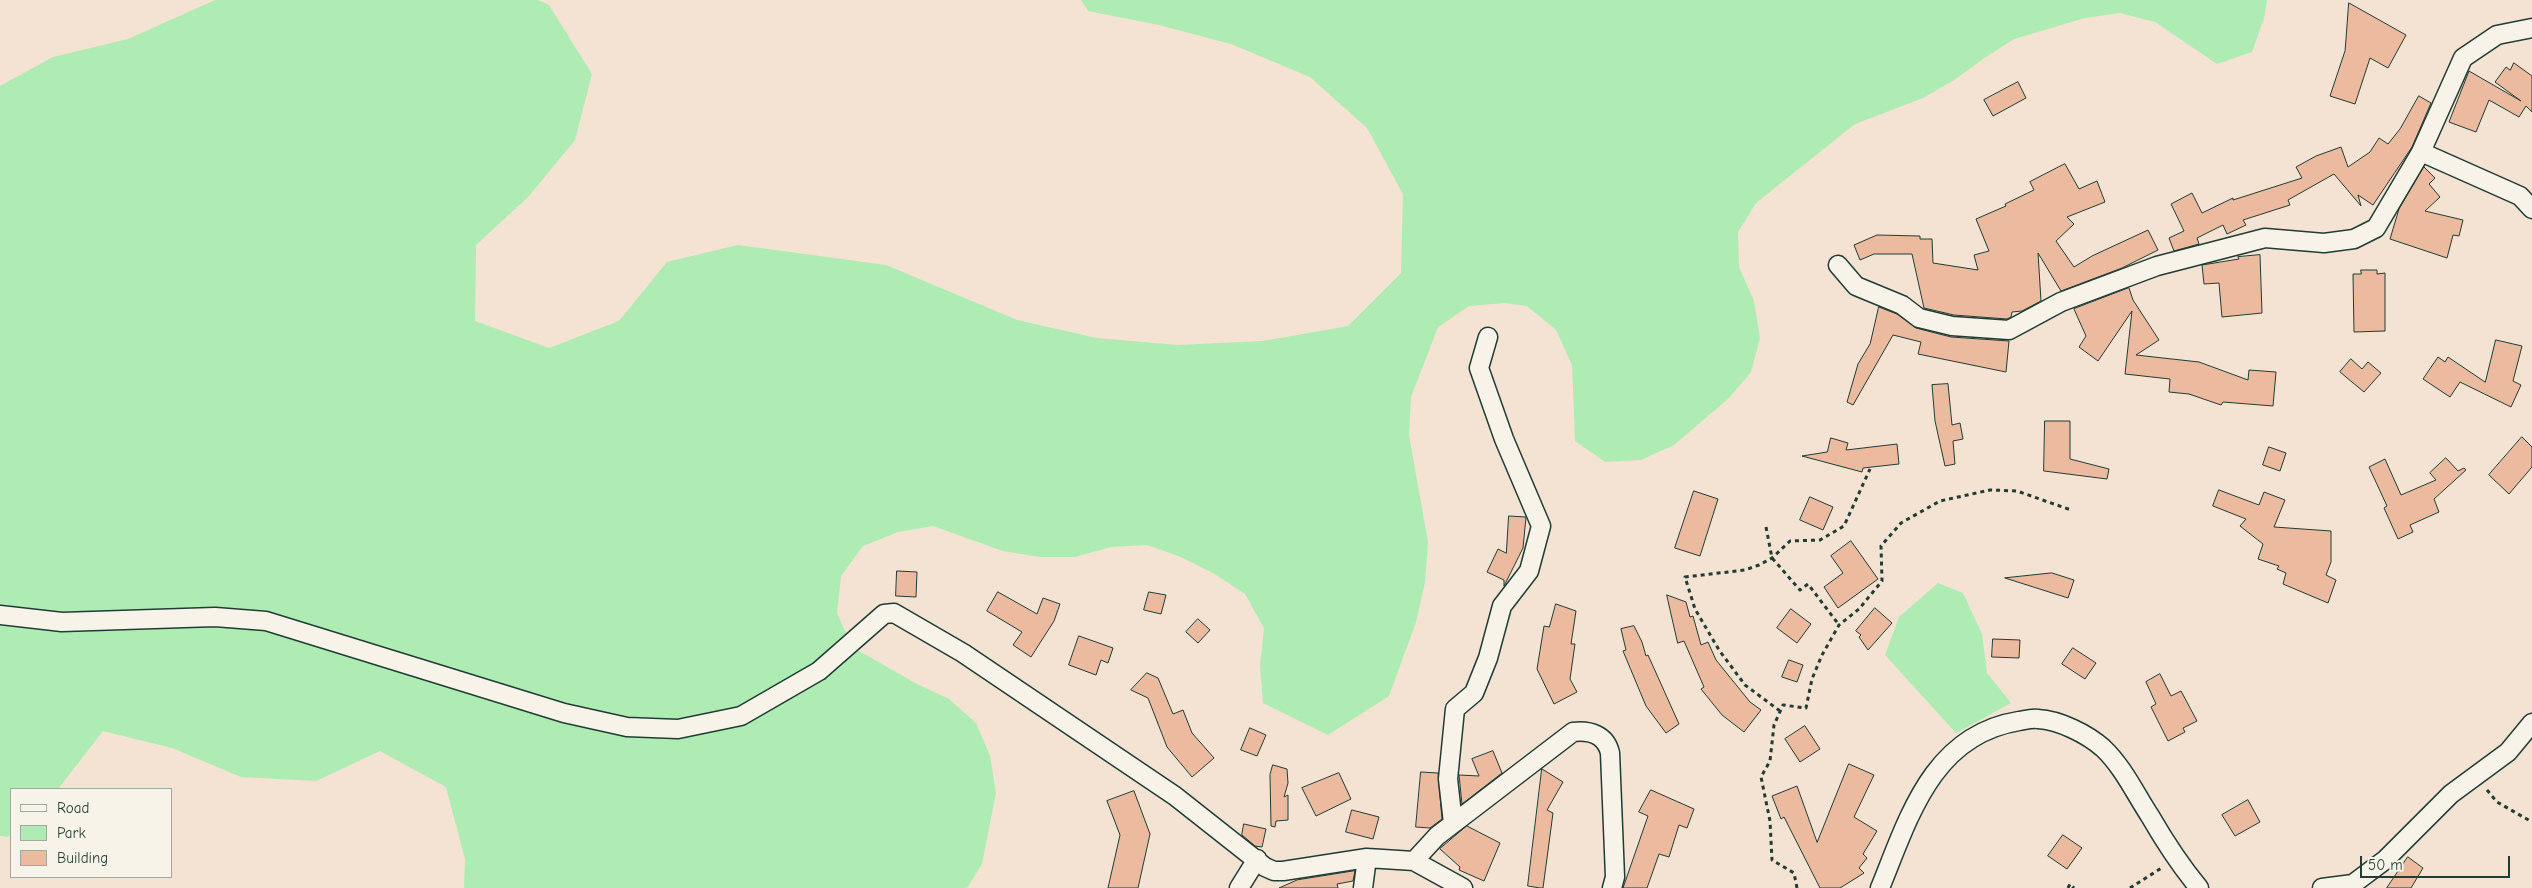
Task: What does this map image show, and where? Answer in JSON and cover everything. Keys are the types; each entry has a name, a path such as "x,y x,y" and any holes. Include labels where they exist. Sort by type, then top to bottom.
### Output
{"street":[{"path":"1838,265 1856,286 1902,305 1919,318 1952,326 2009,330 2061,302 2157,266 2265,238 2324,243 2354,239 2376,228 2421,152 2463,58 2497,34 2532,28"},
{"path":"2421,152 2520,196 2532,209"},
{"path":"1453,823 1448,779 1455,709 1474,693 1488,658 1502,606 1529,571 1541,526 1504,439 1479,368 1488,337"},
{"path":"0,615 62,622 215,618 266,621 564,713 627,727 678,729 741,716 819,671 884,614 894,613 956,649 1167,791 1270,869 1283,871 1367,858 1414,861 1463,888"},
{"path":"1880,888 1912,809 1927,782 1951,753 1986,730 2008,723 2037,718 2055,722 2081,734 2102,748 2124,773 2176,858 2199,888"},
{"path":"2322,888 2353,884 2386,860 2451,794 2508,752 2532,723"},
{"path":"1414,861 1436,836 1574,732 1593,733 1604,741 1610,753 1615,877 1612,888"},
{"path":"1363,888 1367,858"},
{"path":"1239,888 1257,859"}],"path":[{"path":"1780,711 1745,685 1719,650 1696,609 1685,577 1744,570 1772,558 1790,541 1820,540 1844,526 1870,470"},
{"path":"1797,888 1794,873 1772,860 1770,821 1761,777 1770,761 1774,725 1783,705 1806,708 1812,679 1822,655 1839,625 1859,609 1882,581 1881,546 1901,523 1940,502 1990,490 2017,491 2070,510"},
{"path":"1766,527 1772,558 1800,590 1808,584 1839,625"},
{"path":"2476,776 2497,802 2532,822"},
{"path":"2130,888 2176,858"},
{"path":"2068,888 2070,884 2074,888"}],"green space":[{"path":"215,0 538,0 549,5 592,74 575,140 529,196 476,245 475,321 549,348 619,321 667,262 738,245 886,265 1017,320 1097,338 1178,345 1263,341 1348,326 1401,273 1403,194 1367,128 1310,77 1231,44 1159,25 1088,11 1081,0 2267,0 2264,18 2252,52 2217,64 2155,22 2120,13 2085,18 2014,39 1954,80 1923,98 1855,124 1756,203 1738,232 1739,267 1754,301 1760,338 1751,372 1729,398 1674,445 1641,460 1605,462 1575,441 1572,365 1556,330 1527,306 1504,303 1469,306 1438,327 1411,397 1409,435 1428,542 1425,582 1416,622 1389,696 1328,735 1263,703 1260,666 1264,628 1245,594 1213,573 1181,557 1147,545 1111,547 1075,557 1039,557 1003,551 933,526 898,532 863,546 841,576 837,613 852,647 917,684 949,699 976,723 990,756 996,793 982,864 967,888 464,888 465,859 446,787 380,751 316,781 241,777 172,748 103,731 59,788 10,788 10,835 8,837 0,836 0,86 53,57 128,39"},
{"path":"1938,583 1963,593 1982,634 1987,673 2011,703 1956,733 1885,655 1899,617"}],"building":[{"path":"2349,3 2406,35 2388,68 2370,58 2355,104 2330,96 2345,51"},
{"path":"2514,63 2532,76 2532,112 2526,106 2519,117 2489,100 2476,132 2449,122 2469,71 2521,101 2495,82 2506,67 2510,70"},
{"path":"2018,82 2026,98 1993,116 1984,100"},
{"path":"2419,96 2431,103 2412,147 2373,205 2358,195 2361,206 2334,174 2288,200 2290,205 2243,220 2246,225 2227,234 2223,225 2197,238 2199,244 2174,251 2169,238 2184,231 2171,204 2192,193 2202,213 2233,198 2233,200 2302,178 2296,167 2316,156 2341,147 2348,167 2370,152 2379,138 2388,144 2400,129"},
{"path":"2065,164 2079,189 2097,181 2105,202 2067,217 2074,224 2056,241 2074,267 2092,256 2148,230 2158,250 2122,268 2061,291 2038,253 2041,301 2022,311 2012,312 2011,317 2007,319 1954,315 1924,308 1912,254 1874,254 1860,260 1854,245 1877,235 1920,236 1920,239 1932,239 1933,263 1978,270 1974,255 1989,251 1976,219 2006,206 2005,204 2034,190 2030,182"},
{"path":"2424,167 2435,178 2429,184 2440,197 2425,211 2463,220 2459,236 2453,235 2447,258 2390,239 2399,209"},
{"path":"2260,255 2262,313 2222,317 2219,283 2204,284 2202,265 2239,259 2238,257"},
{"path":"2361,270 2377,270 2377,274 2385,273 2385,331 2354,332 2353,274 2361,274"},
{"path":"2129,288 2133,300 2159,340 2136,355 2199,362 2248,380 2249,370 2276,372 2273,406 2223,402 2221,405 2189,394 2169,392 2170,379 2125,374 2132,311 2098,361 2079,347 2086,336 2074,309"},
{"path":"1879,307 1897,314 1916,328 1951,337 2009,341 2006,372 1918,354 1921,342 1893,335 1853,405 1847,402 1858,364 1870,344"},
{"path":"2496,340 2522,346 2513,381 2521,385 2511,407 2460,382 2450,397 2423,379 2438,357 2445,362 2448,357 2485,382"},
{"path":"2351,359 2362,369 2368,362 2381,373 2364,392 2340,372"},
{"path":"1948,384 1952,425 1960,423 1963,439 1953,441 1955,464 1945,466 1935,421 1932,385"},
{"path":"2045,421 2070,421 2070,459 2109,469 2107,479 2044,471"},
{"path":"2522,437 2532,447 2532,467 2509,494 2489,475"},
{"path":"1831,438 1848,443 1846,450 1897,444 1899,464 1863,468 1862,472 1802,456 1827,452"},
{"path":"2269,447 2286,453 2280,471 2263,465"},
{"path":"2446,458 2458,471 2464,468 2466,470 2434,499 2439,512 2410,525 2413,532 2398,539 2384,508 2387,506 2369,467 2385,459 2401,495 2436,480 2430,473"},
{"path":"2219,490 2259,505 2264,492 2285,500 2274,527 2331,531 2331,562 2326,575 2336,580 2328,603 2283,584 2286,573 2277,569 2279,566 2258,559 2263,544 2240,526 2246,519 2213,506"},
{"path":"1694,491 1718,499 1700,556 1675,548"},
{"path":"1810,497 1833,507 1823,530 1800,520"},
{"path":"1509,516 1526,517 1523,548 1504,586 1504,580 1487,572 1498,549 1506,553"},
{"path":"1851,541 1878,579 1838,608 1824,587 1843,573 1831,556"},
{"path":"897,571 917,572 916,597 896,596"},
{"path":"2052,573 2074,580 2068,598 2005,578"},
{"path":"998,592 1037,614 1043,598 1060,604 1054,621 1031,657 1013,645 1022,632 987,611"},
{"path":"1149,592 1166,595 1161,614 1144,610"},
{"path":"1667,595 1686,602 1690,617 1693,616 1701,645 1708,642 1716,660 1750,702 1761,710 1744,732 1722,715 1701,689 1704,687 1684,641 1678,643"},
{"path":"1556,604 1576,611 1571,644 1575,644 1570,679 1577,692 1554,704 1537,669 1544,626 1549,627"},
{"path":"1875,608 1892,623 1868,650 1859,637 1861,635 1856,631"},
{"path":"1791,609 1811,624 1797,643 1777,628"},
{"path":"1198,619 1210,630 1198,643 1186,632"},
{"path":"1634,626 1646,656 1648,655 1679,724 1666,733 1646,706 1623,651 1626,650 1621,629"},
{"path":"1079,636 1113,648 1108,663 1101,660 1096,675 1069,665"},
{"path":"1993,639 2020,640 2019,658 1992,657"},
{"path":"2073,648 2096,663 2085,679 2062,664"},
{"path":"1789,660 1803,665 1797,682 1782,677"},
{"path":"1147,673 1158,678 1173,714 1183,710 1192,733 1214,758 1192,777 1167,747 1148,698 1131,690"},
{"path":"2160,674 2171,696 2181,691 2197,721 2183,728 2185,732 2168,741 2151,707 2156,704 2146,682"},
{"path":"1805,726 1820,749 1800,762 1785,739"},
{"path":"1250,728 1266,735 1257,756 1241,750"},
{"path":"1493,751 1502,773 1462,804 1459,775 1479,776 1472,759"},
{"path":"1849,764 1874,775 1854,817 1877,831 1863,854 1867,858 1859,868 1864,873 1840,888 1820,888 1784,817 1781,819 1772,796 1797,786 1817,842"},
{"path":"1273,765 1287,769 1288,783 1284,797 1288,795 1288,820 1276,821 1275,827 1271,826 1270,775"},
{"path":"1542,769 1563,782 1547,810 1553,813 1543,888 1540,888 1528,886"},
{"path":"1421,772 1438,773 1442,819 1430,828 1416,827"},
{"path":"1339,773 1351,799 1316,816 1302,788"},
{"path":"1651,790 1694,809 1687,828 1679,825 1669,857 1659,854 1647,888 1623,888 1648,816 1639,812"},
{"path":"1134,791 1150,834 1138,888 1108,888 1120,835 1107,801"},
{"path":"2248,800 2260,822 2235,836 2222,815"},
{"path":"1352,810 1379,817 1373,839 1346,832"},
{"path":"1244,824 1266,829 1262,847 1255,846 1242,835"},
{"path":"1467,826 1500,843 1484,881 1459,870 1460,867 1440,849"},
{"path":"2063,835 2082,848 2067,869 2048,856"},
{"path":"2408,857 2423,868 2411,888 2387,888"},
{"path":"1355,871 1353,881 1337,884 1338,888 1279,888 1297,880"}]}
